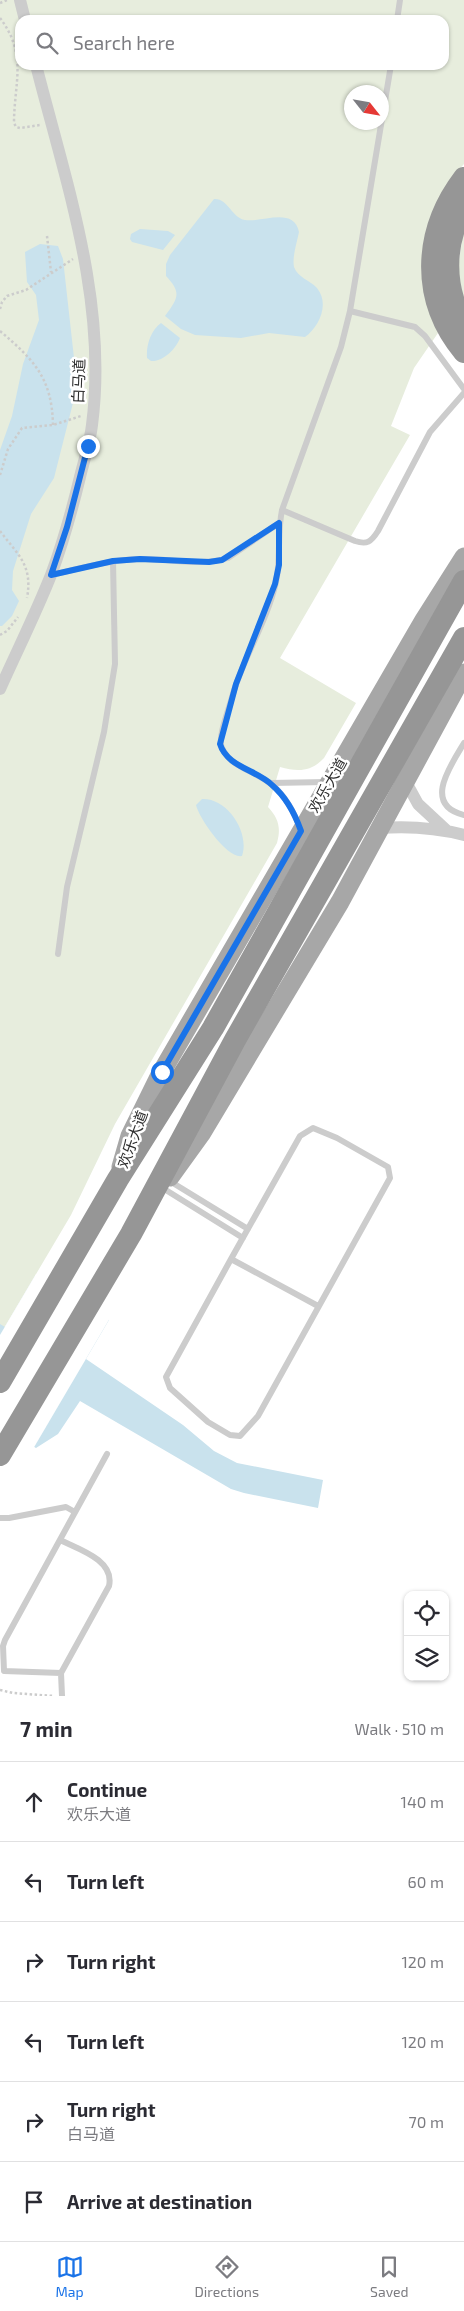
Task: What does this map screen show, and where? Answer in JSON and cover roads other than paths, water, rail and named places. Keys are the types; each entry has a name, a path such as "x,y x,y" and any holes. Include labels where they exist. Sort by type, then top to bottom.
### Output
{"highway":[{"path":"464,178 443,212 436,232 433,259 436,298 445,323 464,352"},
{"path":"464,207 452,234 448,262 452,298 464,324"},
{"name":"欢乐大道","path":"0,1382 118,1178 213,1028 464,581"},
{"path":"5,1446 159,1188 235,1040 464,638"}],"main road":[{"name":"欢乐大道","path":"118,1178 130,1136 147,1099 329,782 424,620 464,556"},
{"path":"159,1188 201,1134 340,902 464,673"}],"street":[{"path":"20,0 24,15"},
{"name":"白马道","path":"0,689 51,575 67,527 88,446 94,410 94,325 84,253 37,70"},
{"path":"406,782 418,804 446,830"},
{"path":"380,828 446,830 464,835"}],"lane":[{"path":"398,15 400,0"},
{"path":"301,831 291,808 271,783 229,758 222,748 220,738 236,684 275,584 279,565 279,523 282,510 341,347 350,311 390,70"},
{"path":"282,510 366,544 378,531 430,432 464,391 425,336 415,327 350,311"},
{"path":"51,575 113,561 140,559 209,562 222,560 279,523"},
{"path":"58,954 67,887 104,732 115,664 113,561"},
{"path":"464,743 445,776 441,789 444,802 455,813 464,815"},
{"path":"271,783 329,782"},
{"path":"313,1128 337,1138 388,1167 390,1178 258,1416 240,1436 230,1435 208,1422 170,1388 166,1377 243,1238 300,1136 313,1128"},
{"path":"159,1188 248,1229"},
{"path":"159,1188 243,1238"},
{"path":"231,1259 318,1306"},
{"path":"61,1673 4,1671 3,1646 107,1454"},
{"path":"0,1518 66,1507 75,1512"},
{"path":"60,1540 102,1563 108,1571 110,1581 61,1673 62,1696"}],"water":[{"path":"214,199 223,202 237,216 245,220 276,217 291,220 296,224 299,232 294,254 294,267 298,274 317,288 323,301 321,315 315,327 305,337 269,333 241,338 195,335 181,329 165,316 173,305 176,296 174,287 166,276 166,264 170,255"},
{"path":"140,229 168,231 175,235 163,250 132,242 130,239 131,234"},
{"path":"40,244 58,246 63,259 74,358 75,395 54,478 31,514 13,571 12,590 19,601 12,616 0,626 0,450 12,416 23,364 39,320 36,295 27,282 25,252"},
{"path":"161,323 180,338 168,354 156,361 151,361 147,358 148,343 154,330"},
{"path":"202,799 212,800 220,804 235,818 243,837 244,847 242,856 229,851 208,828 196,805"},
{"path":"35,1276 109,1320 86,1359 183,1425 214,1451 237,1463 323,1480 318,1508 231,1489 80,1401 58,1434 36,1448 0,1427 0,1324 5,1327"}]}
